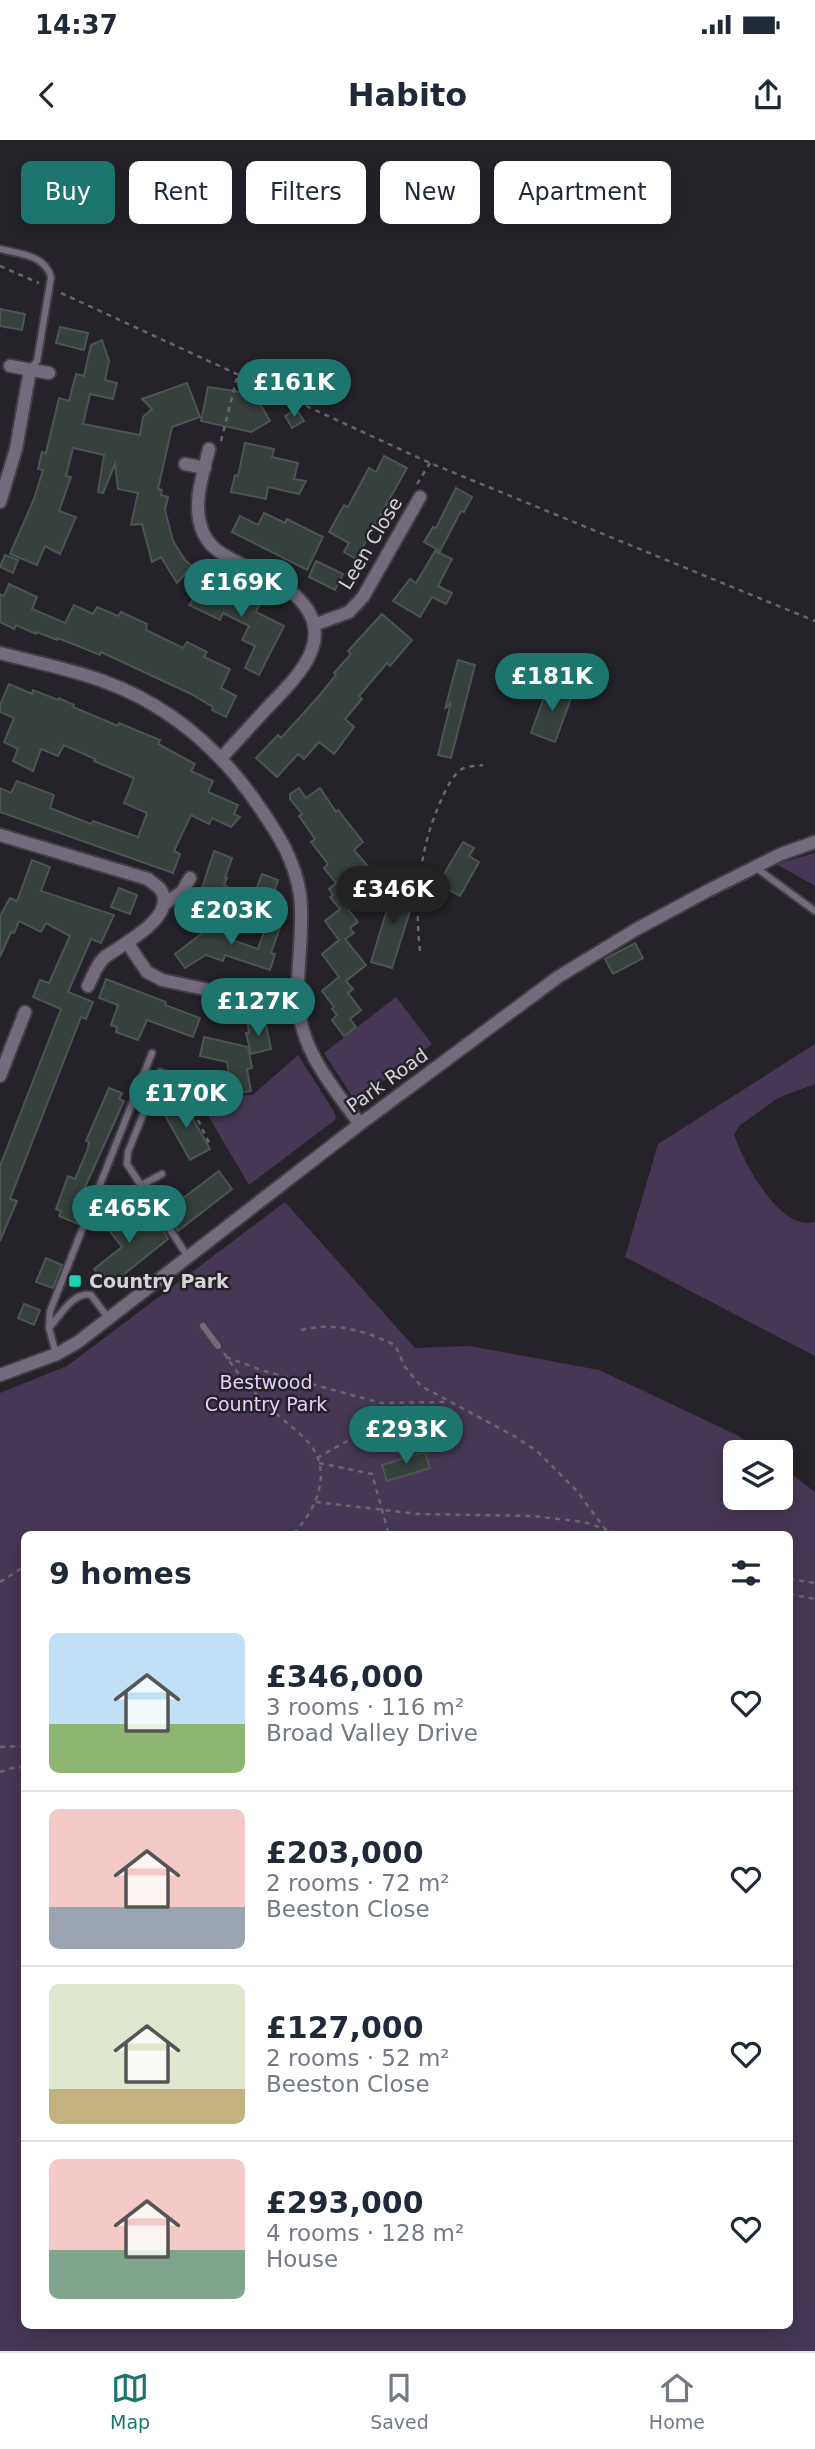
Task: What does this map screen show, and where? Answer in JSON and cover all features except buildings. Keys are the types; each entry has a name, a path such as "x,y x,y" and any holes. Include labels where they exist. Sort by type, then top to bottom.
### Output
{"street":[{"path":"10,366 49,373"},
{"path":"0,502 16,449 30,370"},
{"path":"209,449 198,501 201,530 208,543 297,597 307,609 314,625 314,642 309,661 222,757"},
{"path":"185,464 205,468"},
{"name":"Leen Close","path":"314,625 349,612 363,597 420,497"},
{"path":"0,653 100,680 131,692 176,718 222,757 245,786 282,841 297,875 300,900 298,999 310,1051 360,1124"},
{"path":"0,851 2,836 148,879 161,890 164,904"},
{"name":"Park Road","path":"0,1375 57,1354 109,1319 360,1124 558,977 635,930 781,854 815,842"},
{"path":"88,986 97,965 128,944 159,915 164,904 181,892 190,878"},
{"path":"128,944 147,972 162,979 238,996 298,999"},
{"path":"236,1015 238,996"},
{"path":"0,1076 24,1012"}],"lane":[{"path":"0,249 40,260 48,268 51,277 37,361 30,370"},
{"path":"755,867 815,911"},
{"path":"57,1354 49,1328 50,1311 152,1053"},
{"path":"187,1082 160,1072 128,1152 127,1164 188,1257"},
{"path":"140,1186 162,1174"},
{"path":"49,1328 77,1296 83,1293 91,1295 109,1319"},
{"path":"203,1325 218,1346"}],"path":[{"path":"0,266 430,463 815,621"},
{"path":"209,449 220,445 238,373"},
{"path":"420,497 414,489 430,463"},
{"path":"420,951 417,889 421,857 432,820 449,783 462,768 483,765"},
{"path":"187,1082 185,1094 211,1147"},
{"path":"301,1330 322,1325 348,1328 394,1345 405,1367 421,1386 537,1451 577,1491 605,1530"},
{"path":"218,1346 255,1394 311,1445 318,1460 320,1492 296,1531"},
{"path":"226,1357 264,1371 381,1403 447,1402"},
{"path":"318,1460 414,1404"},
{"path":"318,1460 372,1474 388,1531"},
{"path":"316,1502 451,1516 533,1516 584,1522 609,1531"},
{"path":"0,1582 21,1569"},
{"path":"793,1580 815,1583"},
{"path":"793,1595 815,1599"},
{"path":"0,1747 21,1746"},
{"path":"0,1772 21,1768"}],"green space":[{"path":"815,853 815,886 776,864"},
{"path":"396,997 432,1044 358,1100 352,1096 324,1053"},
{"path":"815,1044 815,1084 778,1098 739,1126 734,1135 755,1177 776,1206 802,1222 815,1222 815,1356 625,1257 658,1144"},
{"path":"298,1055 333,1110 335,1120 249,1185 197,1097 253,1095"},
{"name":"Bestwood Country Park","path":"285,1202 415,1348 470,1346 599,1370 739,1436 745,1440 723,1440 723,1510 793,1510 793,1475 815,1492 815,2351 0,2351 0,1393 67,1366"}],"place":[{"name":"Country Park","path":"75,1281"}]}
